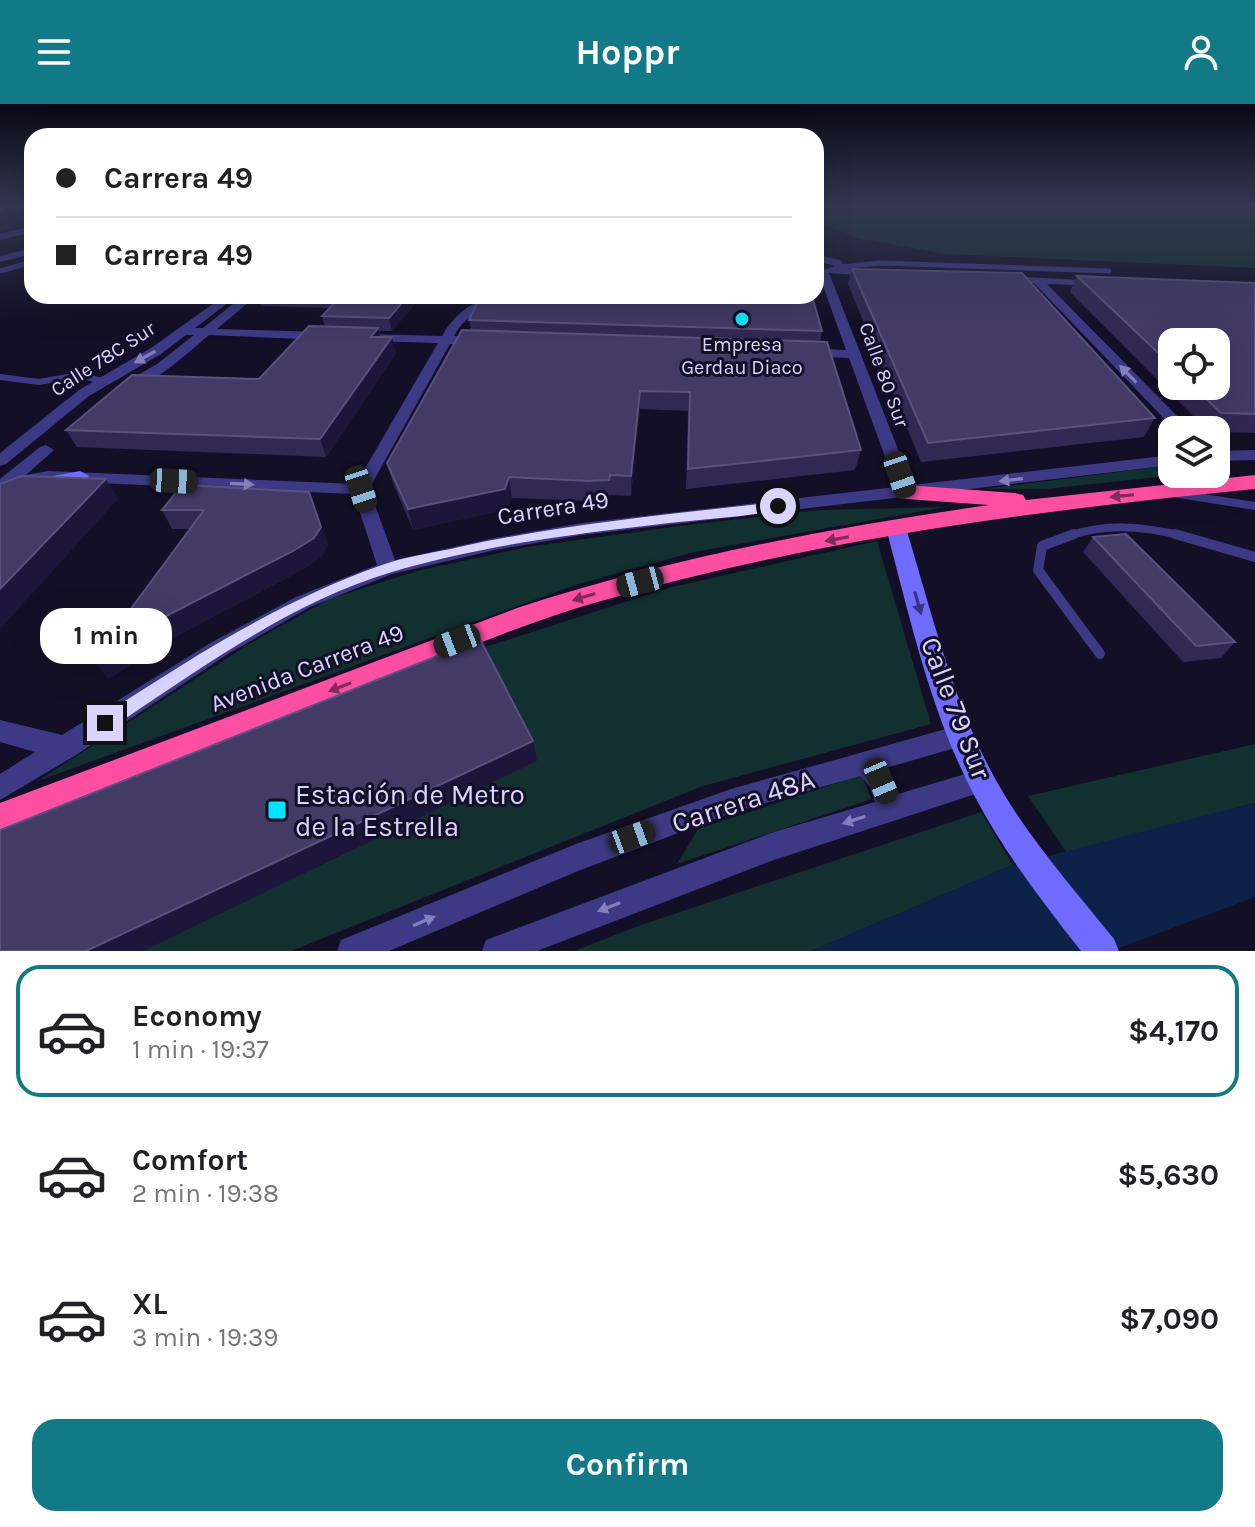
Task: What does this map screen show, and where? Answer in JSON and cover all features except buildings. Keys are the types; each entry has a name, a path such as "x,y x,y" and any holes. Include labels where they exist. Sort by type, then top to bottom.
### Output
{"highway":[{"name":"Avenida Carrera 49","path":"0,820 452,643 586,596 722,560 896,528 1058,503 1255,482"},
{"path":"906,492 1058,503"}],"street":[{"path":"0,259 24,253"},
{"path":"824,265 1115,284"},
{"name":"Calle 80 Sur","path":"824,268 906,492"},
{"path":"1038,281 1169,416"},
{"name":"Calle 78C Sur","path":"0,461 102,381 185,331 220,304"},
{"name":"Calle 78C Sur","path":"129,386 162,367 240,304"},
{"path":"388,568 361,489 446,340 465,312 484,304"},
{"path":"185,331 334,336"},
{"path":"350,336 493,341"},
{"path":"792,351 855,354"},
{"path":"3,486 46,450"},
{"path":"1230,456 1255,455"},
{"name":"Carrera 49","path":"0,788 234,641 303,602 388,568 495,544 582,529 1158,462"},
{"path":"3,486 80,476 361,489"},
{"path":"0,501 25,490 80,476"},
{"name":"Calle 79 Sur","path":"896,528 960,736 982,781 1017,838 1102,951"},
{"path":"0,731 67,747"},
{"name":"Carrera 48A","path":"352,951 576,858 731,801 960,736"},
{"path":"0,778 67,747"},
{"path":"865,763 881,781 890,809"},
{"name":"Carrera 48A","path":"497,951 774,846 982,781"}],"lane":[{"path":"824,265 880,263 1109,271"},
{"path":"0,271 24,264"},
{"path":"0,377 39,382 79,375 102,381"},
{"path":"1163,491 1255,506"},
{"path":"1100,654 1038,570 1042,546 1070,535 1116,525 1138,527 1255,557"}],"green space":[{"path":"893,245 1255,245 1255,268 945,254"},
{"path":"1158,467 1158,477 1046,489 984,489"},
{"path":"945,507 694,552 575,585 38,781 249,644 329,599 417,571 527,547 679,526 820,510"},
{"path":"877,541 931,724 703,786 291,951 143,951 451,658 672,587"},
{"path":"1255,744 1255,803 1066,852 1028,796"},
{"path":"861,775 872,799 677,864 698,829"},
{"path":"981,812 1013,865 811,951 574,951 641,925"}],"water":[{"path":"1255,803 1255,897 1111,951 811,951 1013,865"}],"place":[{"name":"Empresa Gerdau Diaco","path":"742,319"},
{"name":"Estación de Metro de la Estrella","path":"277,810"}],"route":[{"path":"105,723 220,648 303,602 388,568 495,544 582,529 778,506"}]}
